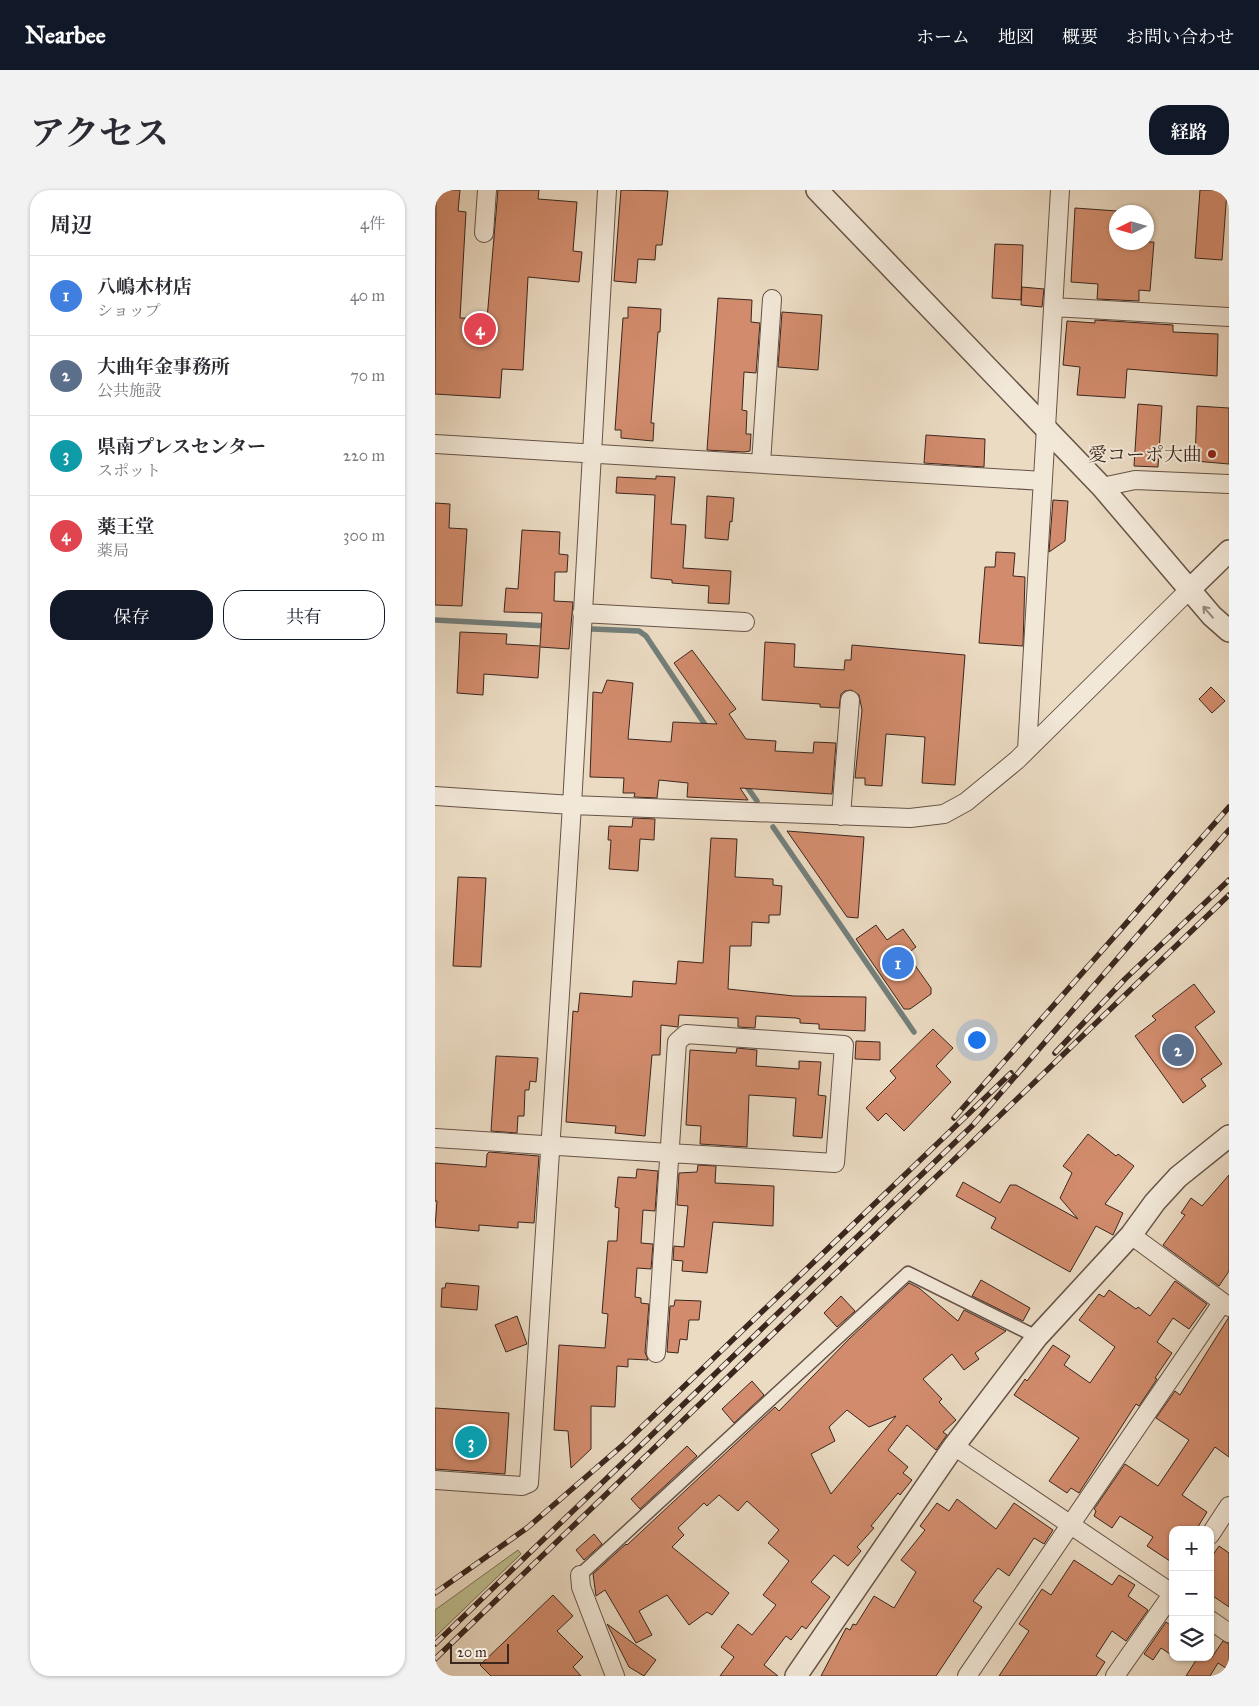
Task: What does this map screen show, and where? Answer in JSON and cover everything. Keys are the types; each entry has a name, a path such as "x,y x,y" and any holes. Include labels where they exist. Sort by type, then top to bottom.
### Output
{"street":[{"path":"484,233 487,190"},
{"path":"435,1480 522,1486 529,1484 572,805 581,613 607,190"},
{"path":"817,190 1102,486 1189,590 1212,616 1229,631"},
{"path":"1027,750 1061,190"},
{"path":"761,463 772,299"},
{"path":"1053,307 1229,317"},
{"path":"435,444 1043,481"},
{"path":"1102,486 1135,480 1229,484"},
{"path":"435,796 572,805 841,816 910,818 944,814 966,802 1027,750 1229,551"},
{"path":"581,613 745,622"},
{"path":"841,816 850,700"},
{"path":"435,1138 550,1146 670,1153 835,1164 845,1045 686,1034 677,1042 670,1153 656,1353"},
{"path":"797,1676 954,1446 1037,1338 1131,1235 1178,1177 1229,1136"},
{"path":"967,1676 1071,1523 1226,1305 1131,1235"},
{"path":"609,1673 581,1587 580,1575 908,1273 1037,1338"},
{"path":"954,1446 1169,1590"},
{"path":"1214,1529 1229,1506"},
{"path":"1115,1676 1169,1599"},
{"path":"1214,1623 1229,1632"}],"green space":[{"path":"518,1550 521,1554 435,1637 435,1610"}],"building":[{"path":"436,190 460,190 458,211 466,212 460,318 487,319 498,190 539,190 538,199 577,202 573,251 582,252 579,282 528,277 523,370 502,369 500,398 435,394"},
{"path":"621,190 668,191 662,245 656,245 655,260 638,259 636,283 614,281"},
{"path":"1200,190 1227,190 1222,260 1195,258"},
{"path":"1075,208 1109,210 1109,250 1153,250 1150,291 1139,290 1139,301 1097,299 1098,284 1071,282"},
{"path":"995,244 1023,245 1021,300 992,298"},
{"path":"1022,287 1044,289 1042,307 1021,305"},
{"path":"718,298 752,300 751,322 760,323 756,373 744,372 742,410 747,411 746,434 751,434 750,451 707,450"},
{"path":"628,307 661,309 651,423 654,423 653,441 621,438 621,430 615,430 623,318 628,318"},
{"path":"782,312 822,315 818,370 778,367"},
{"path":"1095,320 1173,325 1173,332 1218,334 1217,376 1127,369 1125,398 1077,395 1080,367 1063,365 1067,321 1095,323"},
{"path":"1138,404 1162,406 1158,467 1134,466"},
{"path":"1197,406 1229,408 1229,464 1195,461"},
{"path":"926,435 985,439 984,467 924,463"},
{"path":"656,476 675,477 671,524 686,525 683,568 731,571 729,604 708,603 709,586 672,583 672,580 651,578 655,495 616,493 617,477 656,479"},
{"path":"707,496 734,498 728,540 705,538"},
{"path":"1053,500 1068,501 1065,541 1049,552"},
{"path":"435,503 450,504 449,528 467,529 462,606 435,605"},
{"path":"522,530 560,532 559,554 568,555 567,572 555,572 554,601 573,602 569,649 540,647 538,678 484,674 483,695 457,693 460,632 507,634 506,644 540,646 542,613 504,612 506,588 518,589"},
{"path":"996,552 1015,553 1013,576 1025,577 1023,646 979,643 985,567 995,567"},
{"path":"765,642 795,644 794,667 844,670 845,660 851,660 852,645 965,655 955,785 922,783 925,737 886,734 882,786 865,785 865,778 855,778 862,710 859,695 851,690 845,691 841,694 839,708 820,707 820,704 762,700"},
{"path":"692,650 736,709 729,714 746,739 776,741 775,751 813,753 814,742 836,743 832,794 740,788 748,800 687,797 688,783 659,780 657,798 634,797 635,793 623,793 624,778 590,777 593,692 602,693 607,680 633,683 628,739 671,742 673,722 717,724 674,663"},
{"path":"1211,687 1225,701 1212,713 1199,699"},
{"path":"633,818 655,819 654,840 640,839 638,871 609,869 611,840 608,840 609,826 632,827"},
{"path":"787,831 864,837 858,918 847,917"},
{"path":"711,838 737,839 735,877 773,879 773,885 782,886 780,915 769,915 769,923 752,922 751,946 730,946 728,989 794,996 866,997 865,1031 819,1029 819,1024 800,1023 800,1019 796,1018 756,1016 755,1028 738,1027 738,1018 679,1015 678,1027 661,1025 660,1055 652,1055 645,1136 615,1133 616,1126 566,1122 573,1011 578,1012 580,993 632,997 633,981 676,984 678,961 703,963"},
{"path":"458,877 486,878 481,967 453,966"},
{"path":"876,925 887,940 903,929 916,947 907,954 931,988 931,994 910,1009 904,1009 856,939"},
{"path":"1194,984 1215,1012 1195,1027 1222,1064 1201,1079 1206,1086 1183,1103 1135,1036 1156,1020 1152,1016"},
{"path":"933,1029 953,1048 936,1066 951,1082 904,1131 886,1113 878,1121 866,1108 896,1078 890,1071"},
{"path":"856,1041 880,1042 880,1060 855,1059"},
{"path":"737,1048 757,1050 756,1066 799,1069 799,1061 821,1062 818,1095 826,1096 822,1138 793,1136 796,1098 749,1095 747,1147 700,1144 701,1126 686,1125 690,1050 736,1053"},
{"path":"496,1056 538,1058 536,1082 530,1081 529,1090 525,1090 524,1116 518,1116 517,1133 491,1131"},
{"path":"1088,1134 1116,1156 1118,1154 1134,1166 1105,1204 1123,1213 1113,1235 1096,1226 1070,1272 991,1228 996,1218 956,1196 963,1182 1000,1203 1010,1185 1016,1185 1078,1219 1060,1198 1072,1173 1063,1166"},
{"path":"489,1152 539,1156 534,1223 518,1222 518,1228 479,1225 479,1231 435,1227 437,1201 435,1201 435,1163 486,1167 487,1154"},
{"path":"698,1165 716,1166 715,1183 774,1186 773,1226 713,1222 707,1273 682,1271 683,1261 673,1260 674,1246 684,1247 688,1206 677,1205 679,1173 697,1172"},
{"path":"637,1169 658,1171 655,1211 643,1210 641,1243 653,1244 651,1269 637,1268 635,1297 641,1298 641,1303 649,1304 645,1352 648,1360 628,1359 628,1367 617,1366 615,1407 591,1406 591,1449 571,1468 568,1431 554,1430 559,1345 605,1348 608,1314 602,1313 608,1241 617,1241 619,1208 615,1207 618,1177 636,1178"},
{"path":"1229,1175 1229,1271 1219,1286 1163,1245 1185,1215 1181,1213 1191,1198 1202,1206"},
{"path":"981,1280 1030,1308 1023,1321 972,1296"},
{"path":"1175,1281 1207,1304 1189,1329 1173,1318 1157,1342 1172,1353 1155,1378 1157,1379 1139,1406 1136,1404 1079,1493 1071,1488 1067,1493 1049,1481 1079,1438 1014,1395 1025,1379 1027,1381 1053,1345 1070,1356 1064,1365 1090,1383 1115,1347 1079,1320 1099,1294 1104,1297 1109,1290 1136,1309 1138,1307 1150,1316"},
{"path":"446,1283 479,1286 477,1310 441,1307 442,1288 445,1288"},
{"path":"909,1283 919,1288 958,1321 964,1310 1006,1331 975,1353 979,1359 964,1370 952,1354 923,1379 942,1399 939,1402 956,1420 943,1432 947,1435 936,1450 907,1425 888,1450 908,1467 903,1473 912,1480 900,1495 898,1493 871,1526 874,1528 857,1547 861,1551 848,1566 834,1555 811,1582 830,1597 806,1629 802,1626 791,1640 786,1636 764,1665 778,1676 720,1676 734,1657 721,1647 738,1624 752,1635 776,1605 763,1595 789,1561 768,1543 779,1530 747,1501 738,1511 719,1495 707,1506 704,1503 678,1528 684,1535 672,1547 729,1593 712,1615 707,1612 689,1625 667,1595 639,1611 652,1635 636,1643 605,1590 596,1596 593,1574 627,1545 775,1407 779,1411 849,1339","holes":["847,1410 869,1427 896,1416 831,1494 811,1454 835,1441 829,1427"]},
{"path":"841,1296 855,1311 837,1327 824,1313"},
{"path":"675,1300 701,1301 699,1320 689,1320 687,1340 680,1339 678,1353 667,1352 670,1306 674,1306"},
{"path":"517,1316 527,1344 506,1352 495,1325"},
{"path":"1229,1317 1229,1457 1215,1447 1182,1495 1207,1512 1198,1526 1169,1526 1169,1560 1147,1546 1153,1537 1120,1516 1112,1528 1094,1516 1096,1511 1094,1509 1125,1464 1158,1486 1189,1440 1156,1418 1175,1391 1180,1395"},
{"path":"752,1381 764,1395 734,1423 722,1409"},
{"path":"435,1408 509,1413 505,1474 435,1469"},
{"path":"687,1446 697,1456 640,1509 631,1499"},
{"path":"957,1499 996,1529 1014,1503 1053,1530 1044,1544 1034,1538 1009,1576 998,1568 973,1601 982,1607 936,1676 821,1676 846,1628 850,1630 853,1624 856,1625 874,1596 894,1608 916,1572 901,1560 925,1530 920,1526 937,1503 949,1511"},
{"path":"594,1534 602,1544 584,1560 576,1550"},
{"path":"1219,1546 1229,1553 1229,1607 1214,1597 1214,1553"},
{"path":"1074,1560 1112,1585 1119,1575 1135,1585 1128,1596 1148,1610 1126,1641 1112,1631 1096,1656 1105,1662 1096,1676 999,1676 1029,1631 1019,1624 1042,1589 1051,1595"},
{"path":"553,1595 573,1616 557,1631 583,1657 573,1667 581,1676 491,1676 480,1665"},
{"path":"1166,1622 1169,1624 1169,1653 1161,1648 1153,1660 1144,1654"},
{"path":"607,1624 656,1660 644,1676 629,1667"},
{"path":"1223,1641 1229,1644 1229,1670 1218,1663 1210,1676 1186,1676 1195,1661 1214,1661 1214,1654"}],"waterway":[{"path":"435,620 548,626"},
{"path":"592,629 639,631 646,636 708,729"},
{"path":"745,784 757,801"},
{"path":"773,827 914,1032"}],"railway":[{"path":"954,1118 1229,807"},
{"path":"435,1644 973,1125 1229,830"},
{"path":"1055,1053 1125,979 1229,880"},
{"path":"435,1659 1229,895"},
{"path":"435,1593 527,1528 624,1444 1011,1073"}],"place":[{"name":"薬王堂","path":"480,329"},
{"name":"愛コーポ大曲","path":"1212,454"},
{"name":"八嶋木材店","path":"898,963"},
{"name":"大曲年金事務所","path":"1178,1050"},
{"name":"県南プレスセンター","path":"471,1442"}]}
